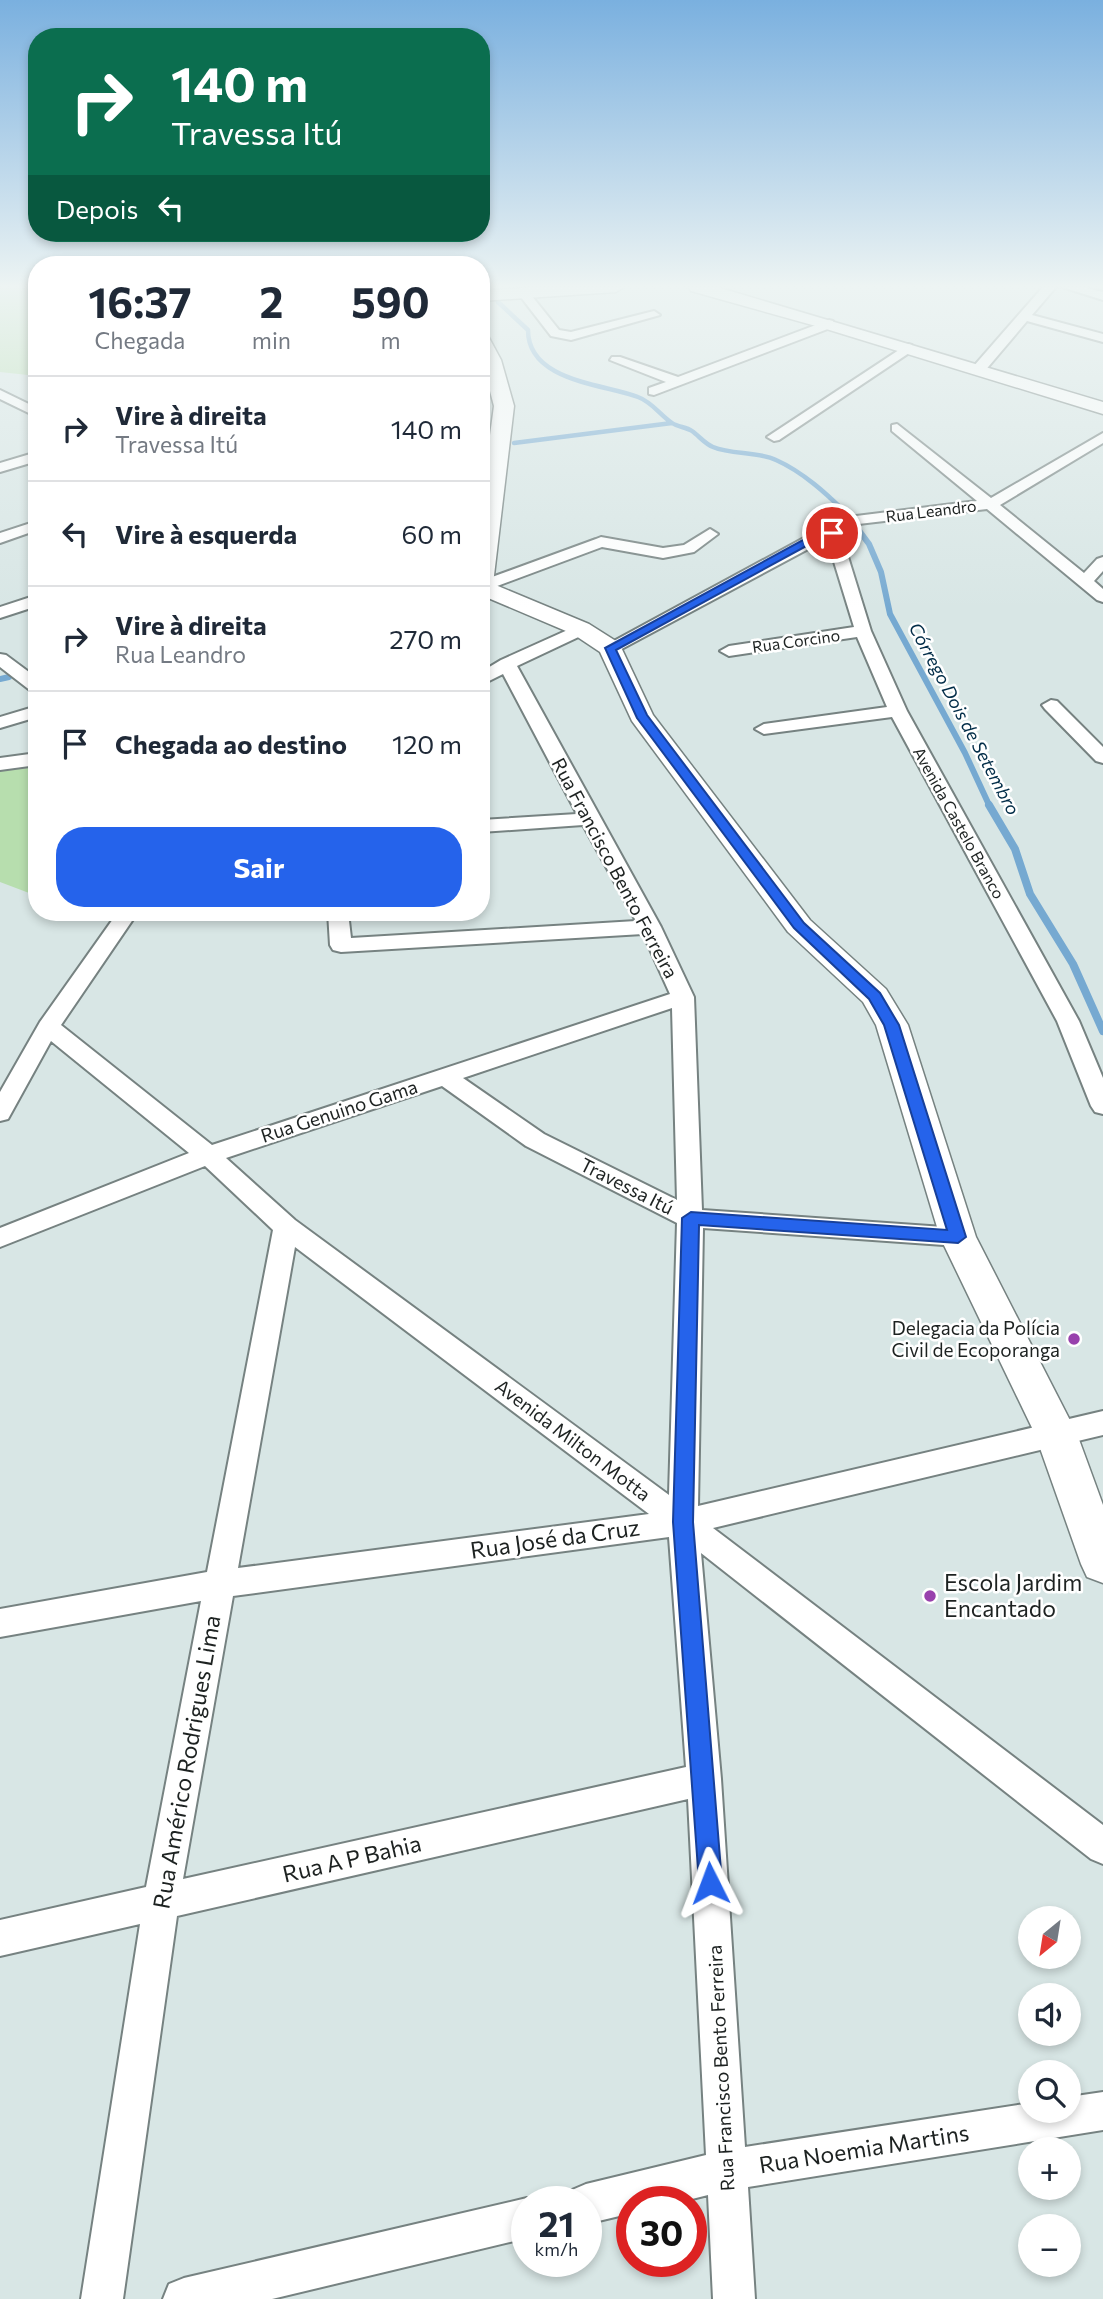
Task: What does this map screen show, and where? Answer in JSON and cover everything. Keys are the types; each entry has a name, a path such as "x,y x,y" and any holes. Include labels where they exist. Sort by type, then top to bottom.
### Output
{"street":[{"path":"1,394 28,405"},
{"path":"490,512 503,406 498,394"},
{"path":"774,437 838,394"},
{"path":"1058,394 1103,408"},
{"path":"0,414 28,408"},
{"path":"897,428 1103,597"},
{"path":"991,504 1103,438"},
{"path":"0,468 28,459"},
{"name":"Rua Leandro","path":"610,648 839,527 880,517 991,504"},
{"name":"Avenida Castelo Branco","path":"839,527 863,631 898,711 1068,1021 1103,1106"},
{"path":"0,538 28,528"},
{"path":"490,583 600,542 663,553 689,549 710,534"},
{"path":"1085,581 1103,562"},
{"path":"490,590 581,629 610,648 641,716 791,915 875,996 892,1025 958,1237 1056,1434 1103,1564"},
{"path":"0,613 28,603"},
{"path":"490,674 581,629"},
{"name":"Rua Corcino","path":"729,651 863,631"},
{"path":"0,659 28,680"},
{"name":"Rua Francisco Bento Ferreira","path":"507,664 589,820 650,927 683,997 691,1218 683,1522 704,1779 734,2299"},
{"path":"1051,705 1103,757"},
{"path":"764,729 898,711"},
{"path":"0,723 28,714"},
{"path":"0,764 28,760"},
{"path":"490,826 589,820"},
{"path":"0,1113 48,1027 122,921"},
{"path":"339,921 341,945 650,927"},
{"name":"Rua Genuino Gama","path":"0,1238 208,1155 683,997"},
{"name":"Avenida Milton Motta","path":"48,1027 208,1155 286,1227 683,1522 1103,1847"},
{"name":"Travessa Itú","path":"444,1076 536,1140 691,1218 958,1237"},
{"name":"Rua Américo Rodrigues Lima","path":"102,2299 161,1903 286,1227"},
{"name":"Rua José da Cruz","path":"0,1623 218,1584 683,1522 1103,1423"},
{"name":"Rua A P Bahia","path":"0,1938 704,1779"},
{"name":"Rua Noemia Martins","path":"602,2200 728,2170 1103,2111"},
{"path":"184,2299 511,2222"}],"green space":[{"path":"28,768 28,893 0,882 0,771"}],"waterway":[{"name":"Córrego Dois de Setembro","path":"628,394 643,399 672,423"},
{"path":"514,443 672,423"},
{"name":"Córrego Dois de Setembro","path":"672,423 692,431 713,447 761,455 786,465 805,477 846,514"},
{"name":"Córrego Dois de Setembro","path":"846,514 869,544 881,572 890,614 965,753 989,806"},
{"path":"0,679 9,677"},
{"name":"Córrego Dois de Setembro","path":"989,806 1015,849 1030,894 1073,964 1103,1031"}],"place":[{"name":"Delegacia da Polícia Civil de Ecoporanga","path":"1074,1339"},
{"name":"Escola Jardim Encantado","path":"930,1596"}],"route":[{"path":"710,1883 683,1522 691,1218 958,1237 892,1025 875,996 799,926 641,716 610,648 818,536 832,533"}]}
